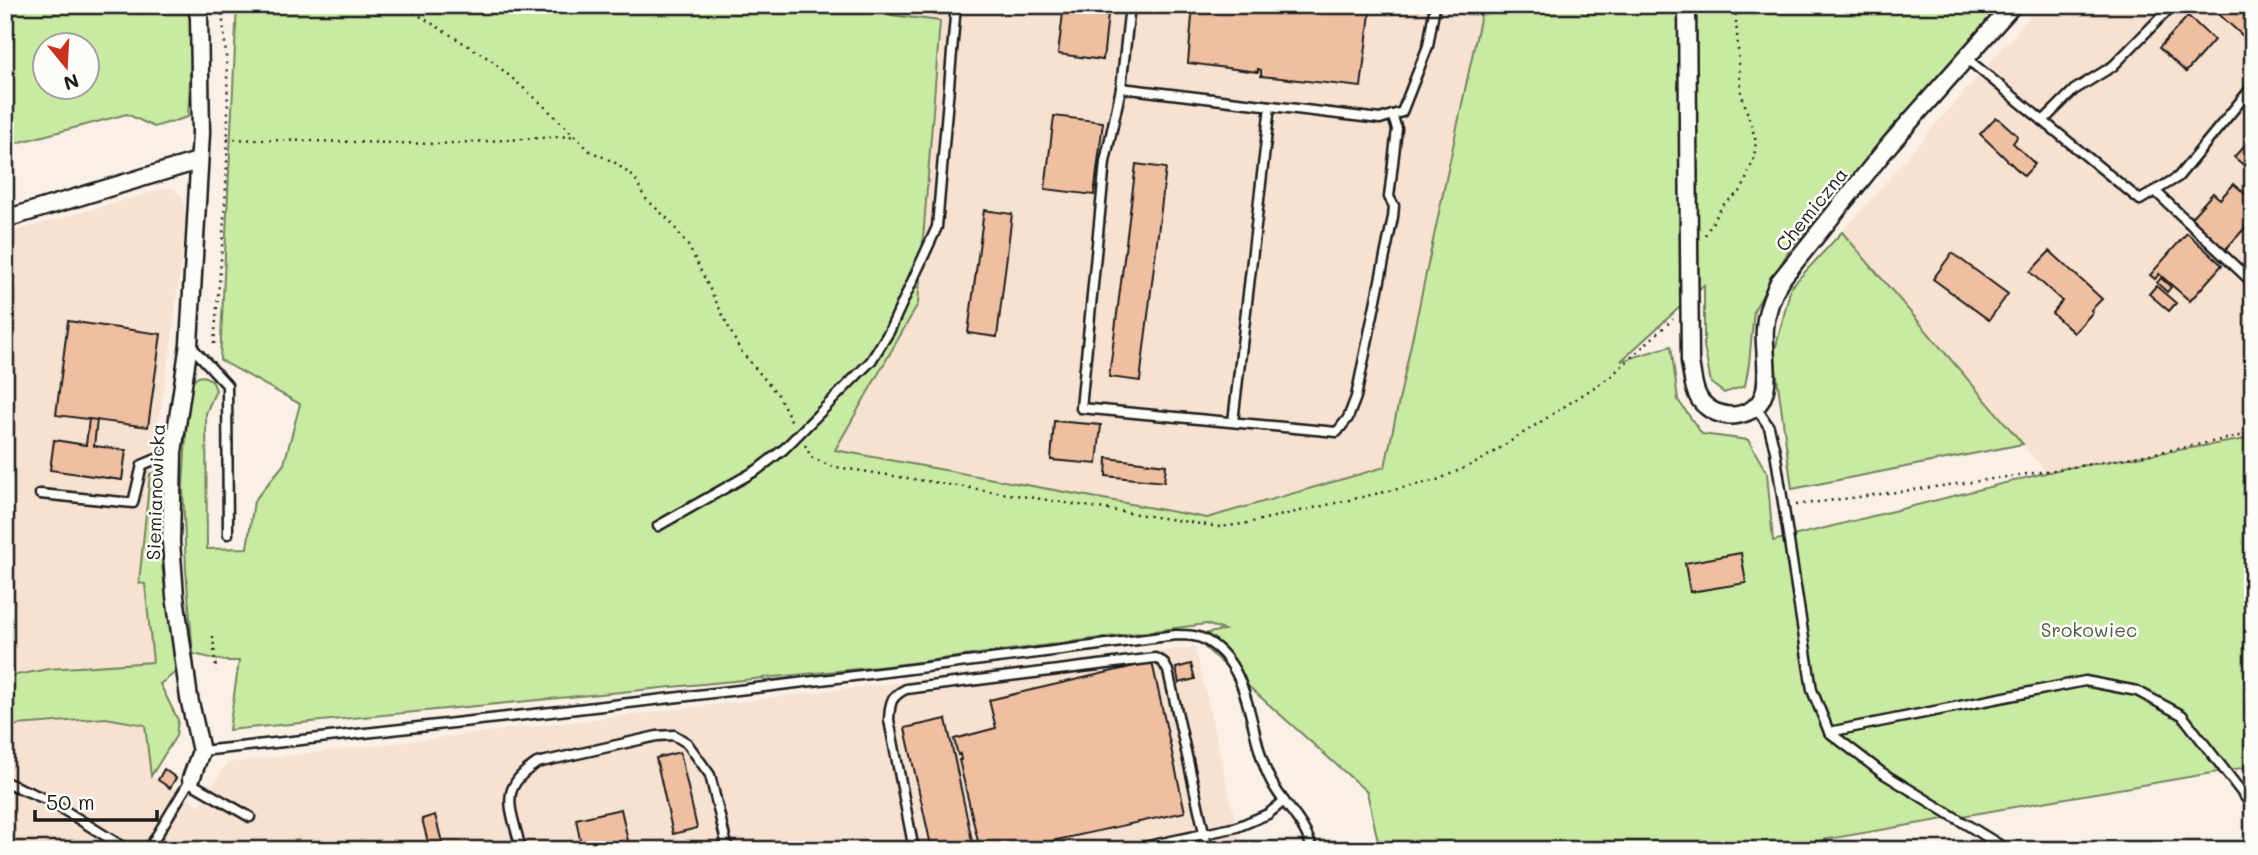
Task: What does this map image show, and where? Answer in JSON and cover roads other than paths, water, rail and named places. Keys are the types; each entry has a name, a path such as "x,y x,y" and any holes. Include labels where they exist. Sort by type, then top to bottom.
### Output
{"street":[{"name":"Siemianowicka","path":"196,5 199,17 201,120 189,344 173,452 171,542 175,596 189,698 201,751"},
{"path":"1687,5 1690,362 1694,387 1707,407 1731,416 1744,414 1756,407"},
{"name":"Chemiczna","path":"1756,407 1768,383 1765,328 1769,304 1779,282 1890,144 2013,5"},
{"path":"5,219 198,161"},
{"path":"190,781 201,751"}],"lane":[{"path":"658,526 757,470 784,449 871,361 889,332 937,228 956,5"},
{"path":"1130,5 1121,88 1105,162 1081,408 1337,432 1348,418 1356,397 1393,217 1394,206 1389,197 1397,129 1392,115"},
{"path":"1121,88 1380,119 1402,112 1428,46 1435,5"},
{"path":"2043,121 2074,90 2113,66 2173,5"},
{"path":"1966,58 2140,200 2178,177 2253,86"},
{"path":"1233,422 1270,106"},
{"path":"2155,191 2253,283"},
{"path":"189,344 227,386 228,534"},
{"path":"1756,407 1769,427 1772,439 1812,690 1829,732 1881,772 2008,850"},
{"path":"40,494 133,503 142,465 173,452"},
{"path":"201,751 860,677 1176,635 1192,636 1207,641 1221,653 1244,685 1258,751 1271,781 1310,837 1312,850"},
{"path":"914,850 889,720 890,703 896,694 906,689 1155,658 1163,662 1168,671 1209,850"},
{"path":"1829,732 2085,681 2137,691 2182,715 2253,807"},
{"path":"521,850 510,798 513,784 521,774 537,763 657,736 674,735 687,743 710,775 728,850"},
{"path":"148,850 190,781 250,817"},
{"path":"5,782 48,800 128,850"},
{"path":"1129,850 1237,827 1268,814 1284,801"}],"park label":[{"name":"Srokowiec","path":"2089,629"}]}
